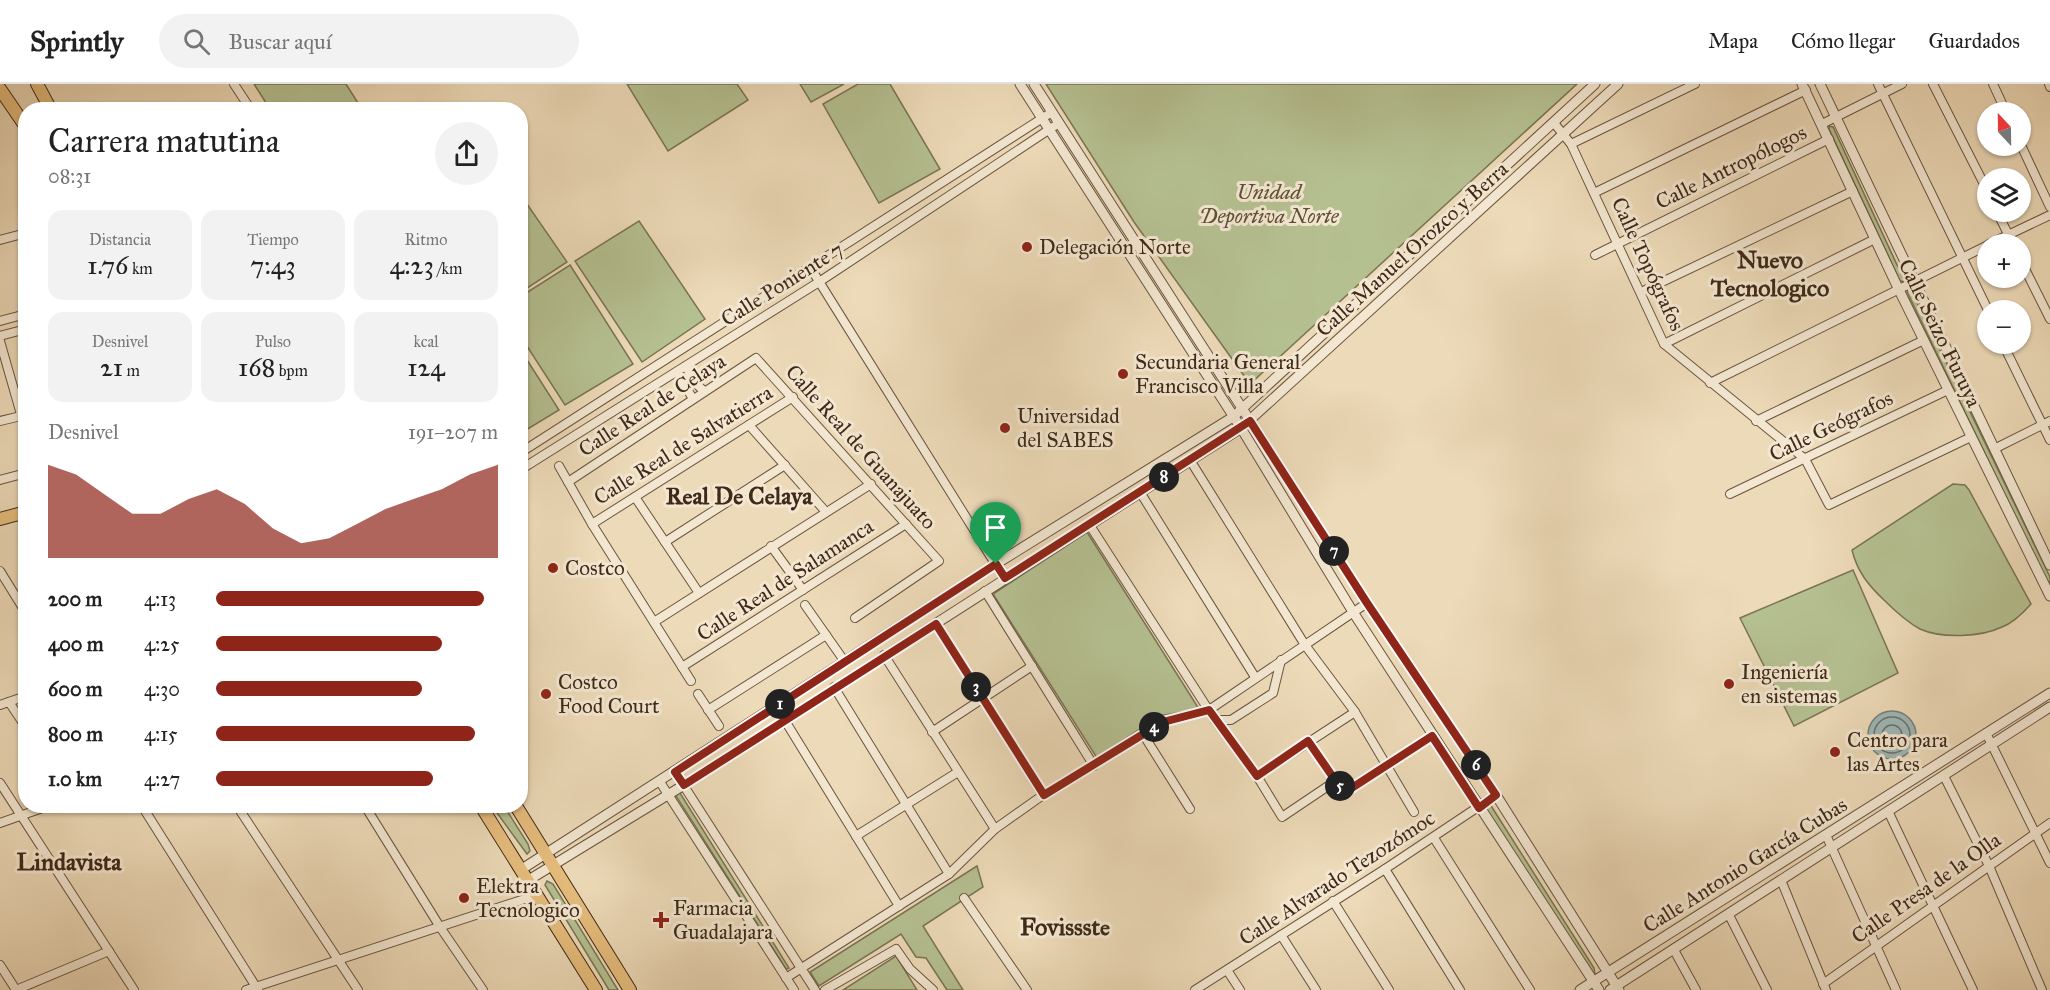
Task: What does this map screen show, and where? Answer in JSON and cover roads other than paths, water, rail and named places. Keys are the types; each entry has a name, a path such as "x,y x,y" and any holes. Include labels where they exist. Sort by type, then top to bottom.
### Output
{"main road":[{"path":"32,84 45,102"},
{"path":"37,84 42,97"},
{"path":"0,89 18,115"},
{"path":"0,519 18,514"},
{"path":"486,813 596,990"},
{"path":"521,813 630,990"}],"street":[{"path":"234,84 246,102"},
{"path":"1020,84 1242,428 1353,612 1432,736 1596,986"},
{"path":"1034,84 1367,603 1496,795 1608,972 1615,989"},
{"name":"Calle Manuel Orozco y Berra","path":"522,869 996,564 1233,417 1595,84"},
{"name":"Calle Manuel Orozco y Berra","path":"527,881 684,785 1242,428 1618,84"},
{"path":"1571,144 1695,84"},
{"name":"Calle Seizo Furuya","path":"1820,84 2050,565"},
{"path":"1878,84 1983,300"},
{"path":"1822,124 1902,84"},
{"path":"1933,84 1977,170"},
{"path":"1993,84 2001,102"},
{"path":"1594,193 1804,87"},
{"name":"Calle Seizo Furuya","path":"1804,87 1898,288 2050,596"},
{"name":"Calle Poniente 7","path":"528,448 1052,112"},
{"name":"Calle Poniente 7","path":"528,465 819,282 1059,123"},
{"name":"Calle Topógrafos","path":"1554,123 1571,144 1664,344 1805,459 1829,505 1971,437"},
{"name":"Calle Antropólogos","path":"1595,255 1617,242 1829,140"},
{"path":"2026,156 2050,207"},
{"path":"1641,292 1853,191"},
{"path":"2011,234 2050,215"},
{"path":"0,240 18,236"},
{"path":"1664,344 1875,239"},
{"path":"1710,382 1977,250"},
{"path":"810,267 1005,578"},
{"path":"2031,281 2050,320"},
{"path":"0,321 18,316"},
{"path":"0,336 18,331"},
{"path":"1756,420 1924,340"},
{"path":"0,341 18,405"},
{"path":"2008,354 2046,423 2050,440"},
{"name":"Calle Real de Celaya","path":"568,482 756,358"},
{"name":"Calle Real de Guanajuato","path":"756,358 939,561 855,618"},
{"path":"686,366 693,381 704,392"},
{"path":"677,372 693,399"},
{"name":"Calle Geógrafos","path":"1730,494 1948,390"},
{"name":"Calle Real de Salvatierra","path":"592,524 793,397"},
{"path":"0,421 18,417"},
{"path":"1996,448 2046,423"},
{"path":"749,425 826,512"},
{"path":"1190,460 1305,645 1355,712 1414,812"},
{"path":"665,542 785,465"},
{"path":"559,466 592,524 691,681"},
{"path":"0,480 18,475"},
{"path":"654,622 871,484"},
{"path":"1140,492 1255,677"},
{"path":"634,497 699,593"},
{"name":"Calle Real de Salamanca","path":"682,667 906,524"},
{"path":"1089,524 1215,720 1257,776 1282,817 1337,780"},
{"path":"771,546 803,590"},
{"path":"0,572 18,600"},
{"path":"985,591 1094,766"},
{"path":"786,978 949,874 995,829 1044,795 1163,722 1209,710 1367,603"},
{"path":"806,605 845,662"},
{"path":"936,624 1044,795"},
{"path":"708,710 826,635"},
{"path":"884,656 995,829"},
{"path":"1215,720 1231,720 1273,693 1281,660"},
{"path":"932,732 1032,666"},
{"path":"834,687 949,874"},
{"name":"Calle Antonio García Cubas","path":"1580,990 1596,986 1608,972 2050,693"},
{"path":"698,694 719,726"},
{"path":"0,705 18,699"},
{"path":"9,702 18,716"},
{"name":"Calle Antonio García Cubas","path":"1615,989 1781,880 2049,711"},
{"path":"1257,776 1355,712"},
{"path":"784,719 899,906"},
{"path":"1986,733 2050,863"},
{"path":"1143,734 1190,809"},
{"path":"1308,741 1344,793 1432,736"},
{"path":"675,772 815,990"},
{"path":"856,837 958,772"},
{"path":"1944,776 1989,866 2042,990"},
{"path":"660,782 794,990"},
{"path":"0,783 18,810"},
{"name":"Calle Alvarado Tezozómoc","path":"1195,990 1385,870 1496,795"},
{"path":"1888,812 1934,904 1973,990"},
{"path":"0,823 27,813"},
{"path":"146,813 257,988"},
{"path":"242,813 358,990"},
{"path":"369,813 440,927 483,990"},
{"path":"21,815 134,990"},
{"name":"Calle Presa de la Olla","path":"1824,987 1875,946 2050,823"},
{"path":"1826,835 1896,990"},
{"path":"1434,838 1530,990"},
{"path":"1385,870 1460,990"},
{"path":"1781,880 1824,987"},
{"path":"246,990 537,895"},
{"path":"964,898 1027,990"},
{"path":"1333,901 1389,990"},
{"path":"1729,915 1767,990"},
{"path":"1281,935 1316,990"},
{"path":"825,990 896,949 910,969 933,990"},
{"path":"1674,950 1696,990"},
{"path":"0,965 16,990 109,951"},
{"path":"1227,970 1240,990"}],"water":[{"path":"1887,711 1897,711 1909,718 1916,730 1916,740 1909,752 1897,759 1887,759 1872,748 1868,740 1868,730 1879,715"}],"place":[{"name":"Delegación Norte","path":"1027,247"},
{"name":"Secundaria General Francisco Villa","path":"1123,374"},
{"name":"Universidad del SABES","path":"1005,428"},
{"name":"Costco","path":"553,568"},
{"name":"Ingeniería en sistemas","path":"1729,684"},
{"name":"Costco Food Court","path":"546,694"},
{"name":"Centro para las Artes","path":"1835,752"},
{"name":"Elektra Tecnologico","path":"464,898"},
{"name":"Farmacia Guadalajara","path":"661,920"}],"district":[{"name":"Nuevo Tecnologico","path":"1770,274"},
{"name":"Real De Celaya","path":"739,496"},
{"name":"Lindavista","path":"69,862"},
{"name":"Fovissste","path":"1065,927"}],"park label":[{"name":"Unidad Deportiva Norte","path":"1269,204"}]}
